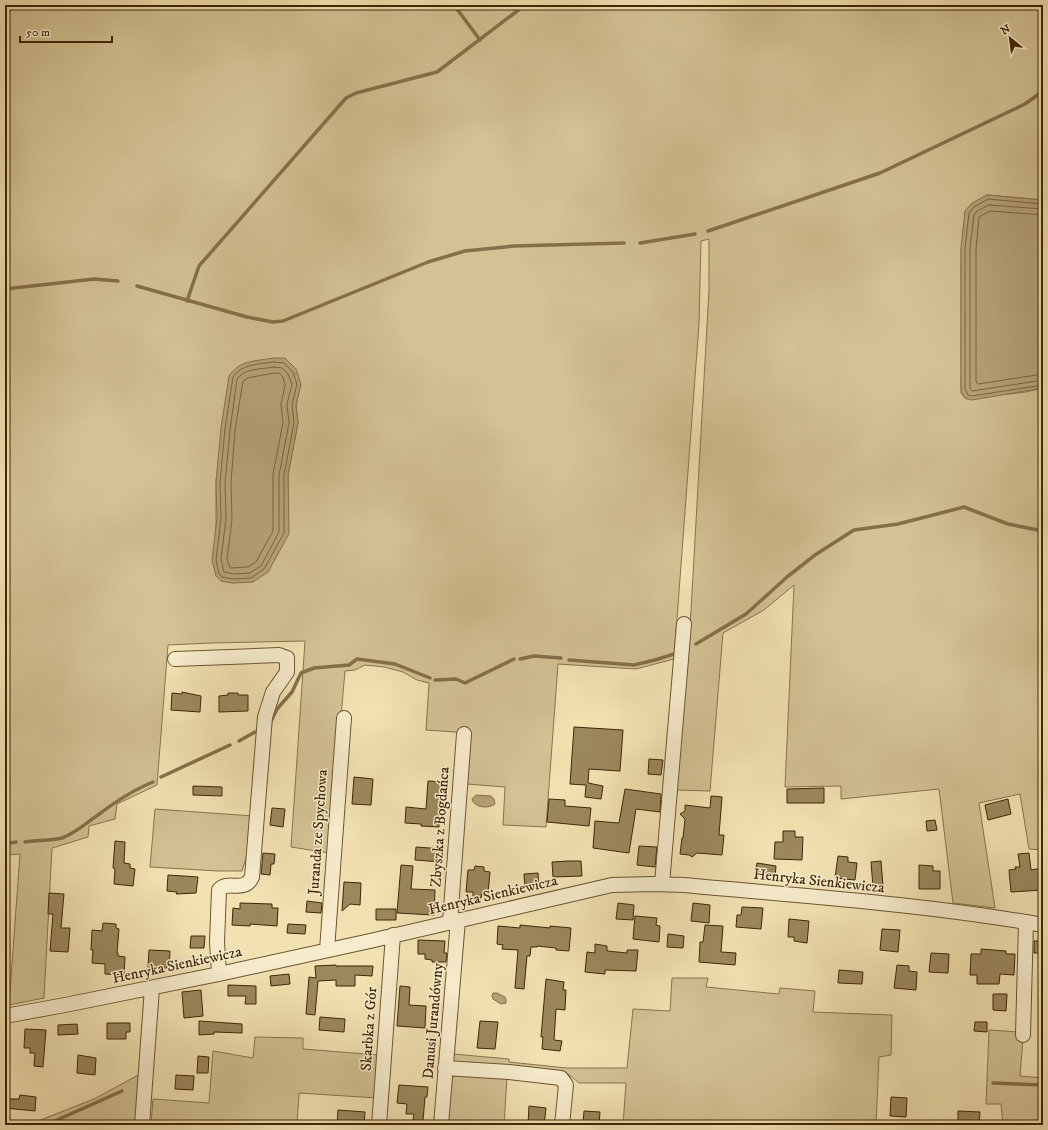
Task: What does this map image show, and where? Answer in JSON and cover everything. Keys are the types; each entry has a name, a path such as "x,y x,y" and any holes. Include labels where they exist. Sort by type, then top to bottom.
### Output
{"street":[{"path":"662,884 684,624"},
{"path":"175,659 279,655 287,658 287,672 273,692 265,717 252,877 248,883 242,886 227,886 222,887 219,890 219,974"},
{"name":"Juranda ze Spychowa","path":"327,950 344,718"},
{"name":"Zbyszka z Bogdańca","path":"454,921 464,734"},
{"name":"Henryka Sienkiewicza","path":"5,1016 219,974 393,936 612,885 662,884 717,888 994,916 1043,925"},
{"name":"Danusi Jurandówny","path":"441,1125 454,921"},
{"path":"1023,1034 1026,922"},
{"name":"Skarbka z Gór","path":"379,1125 393,936"},
{"path":"142,1125 152,988"},
{"path":"445,1068 557,1077 564,1080 566,1085 562,1125"}],"shaded area":[{"path":"5,5 1043,5 1043,200 987,195 961,248 961,393 966,399 1026,392 1043,388 1043,850 1029,849 1020,794 979,803 995,908 953,903 939,789 841,799 841,786 785,787 794,585 764,610 723,633 710,791 677,790 691,611 709,290 709,239 701,241 699,324 674,659 636,669 558,664 546,827 503,825 505,787 467,784 470,733 426,730 429,683 417,680 403,672 384,667 365,665 355,670 345,671 329,853 291,847 305,641 168,645 157,785 117,804 115,819 89,826 88,837 52,848 44,998 9,1005 20,854 5,855","holes":["301,384 296,405 298,423 288,475 288,494 233,583 221,581 216,576 216,482 219,456"]},
{"path":"155,809 253,816 252,839 242,871 150,867"},
{"path":"672,978 708,978 706,987 779,994 780,988 815,991 813,1012 892,1015 891,1055 879,1057 876,1125 806,1121 805,1125 623,1125 626,1083 579,1083 568,1074 453,1062 453,1054 509,1059 509,1062 567,1068 627,1068 633,1009 670,1011"},
{"path":"989,1030 1019,1032 1023,1039 1020,1076 1043,1078 1043,1125 1003,1125 1001,1104 986,1104"},
{"path":"255,1037 303,1038 303,1049 379,1055 377,1098 299,1093 297,1125 151,1125 153,1099 209,1103 213,1051 253,1058"},
{"path":"142,1073 137,1125 28,1125 94,1099"},
{"path":"451,1074 507,1077 504,1125 447,1125"}],"water":[{"path":"987,195 1043,200 1043,388 972,400 967,399 964,396 961,389 961,248 965,211 971,204"},
{"path":"274,358 285,358 296,369 301,384 296,405 298,423 288,475 289,534 268,572 253,582 233,583 221,581 216,576 212,560 217,518 216,482 221,428 229,376 243,364"},
{"path":"476,795 491,796 494,799 495,804 489,807 479,806 473,802 472,799"},
{"path":"493,993 497,993 505,997 506,1003 501,1004 493,999"}],"building":[{"path":"182,692 201,696 200,712 171,710 172,693 182,694"},
{"path":"228,693 248,695 248,711 219,712 219,696 228,695"},
{"path":"574,727 623,730 620,771 589,769 588,783 603,786 601,799 585,797 586,785 570,784"},
{"path":"649,759 663,760 661,775 648,774"},
{"path":"354,777 373,779 371,805 352,804"},
{"path":"428,781 446,782 445,796 440,796 439,827 405,823 406,807 426,809"},
{"path":"193,786 222,787 222,796 193,795"},
{"path":"824,788 824,803 787,803 787,789"},
{"path":"625,789 661,794 660,812 636,809 629,853 593,848 595,821 619,823"},
{"path":"711,796 722,797 719,835 724,835 722,855 697,853 692,857 689,855 680,854 685,819 680,814 685,811 685,805 710,808"},
{"path":"549,799 565,800 565,806 591,808 589,826 547,822"},
{"path":"1008,799 1011,814 988,820 985,805"},
{"path":"272,808 285,809 283,827 270,825"},
{"path":"935,820 937,830 927,831 926,821"},
{"path":"783,831 795,831 795,837 803,837 802,860 774,859 775,842 783,842"},
{"path":"115,841 125,842 124,863 130,864 130,868 135,869 133,886 114,884 115,869 113,868"},
{"path":"639,846 657,847 655,867 637,865"},
{"path":"416,847 443,849 441,862 415,860"},
{"path":"263,853 275,854 274,864 271,864 270,875 261,874"},
{"path":"1029,853 1031,870 1043,868 1043,890 1011,892 1009,870 1016,869 1015,867 1020,867 1018,854"},
{"path":"838,856 848,857 848,862 857,863 855,880 835,878"},
{"path":"581,861 582,876 553,877 552,862"},
{"path":"881,861 883,886 873,887 871,862"},
{"path":"757,863 776,866 775,877 755,874"},
{"path":"401,865 413,866 411,889 435,890 434,915 397,913"},
{"path":"919,865 933,866 933,871 940,871 940,889 919,889"},
{"path":"475,866 484,867 484,871 490,872 488,894 482,893 481,898 473,897 473,892 466,892 468,870 474,870"},
{"path":"538,873 539,886 525,887 524,874"},
{"path":"168,875 198,877 196,893 176,894 177,892 167,891"},
{"path":"344,882 361,883 360,905 350,904 342,911"},
{"path":"49,893 64,894 61,928 70,928 68,952 50,951 53,914 48,914"},
{"path":"307,901 322,903 321,913 306,912"},
{"path":"240,903 272,904 272,908 278,908 277,926 250,924 250,926 232,925 233,908 240,909"},
{"path":"618,903 634,905 633,920 616,919"},
{"path":"693,903 710,905 709,923 691,921"},
{"path":"742,907 763,908 761,929 736,927 737,915 741,915"},
{"path":"376,909 396,909 396,920 376,920"},
{"path":"635,916 657,918 656,925 660,926 659,942 633,939"},
{"path":"789,919 809,921 807,943 794,941 794,937 788,937"},
{"path":"103,923 116,924 116,928 119,929 117,953 118,956 125,957 124,975 105,974 105,964 92,963 92,930 102,931"},
{"path":"288,924 306,925 305,934 287,933"},
{"path":"520,925 550,928 550,926 571,928 569,951 537,946 531,947 530,956 527,956 524,989 515,988 518,950 502,949 503,945 497,944 498,926 520,928"},
{"path":"705,925 723,926 721,952 736,953 735,965 699,962 700,942 703,942"},
{"path":"882,929 900,930 898,952 880,950"},
{"path":"668,934 684,936 683,948 667,947"},
{"path":"191,936 205,936 204,948 190,948"},
{"path":"418,940 445,941 444,953 447,953 446,962 432,962 432,960 425,959 425,954 418,954"},
{"path":"1034,941 1043,941 1043,953 1034,953"},
{"path":"595,944 607,946 607,951 627,953 627,950 638,950 636,971 605,970 605,974 585,972 587,952 595,953"},
{"path":"981,949 1006,951 1006,954 1015,954 1014,975 1000,974 999,984 977,984 977,975 970,975 971,954 981,954"},
{"path":"149,950 170,951 169,968 148,967"},
{"path":"931,953 949,954 948,973 929,972"},
{"path":"897,965 909,966 909,971 917,972 916,990 894,988"},
{"path":"315,966 373,966 372,976 355,975 355,986 336,986 336,980 318,981 315,1015 306,1014 309,977 316,978"},
{"path":"839,970 863,972 862,984 838,983"},
{"path":"289,974 290,984 271,986 270,976"},
{"path":"546,979 564,982 563,990 566,990 565,1010 556,1009 554,1040 562,1041 560,1051 542,1049 543,1037 541,1037"},
{"path":"228,985 256,986 256,1004 245,1004 246,996 228,996"},
{"path":"400,986 410,987 409,1005 426,1006 425,1028 397,1026"},
{"path":"201,990 203,1016 184,1018 182,992"},
{"path":"993,994 1007,994 1006,1011 993,1010"},
{"path":"320,1017 345,1019 344,1032 319,1030"},
{"path":"199,1021 242,1024 242,1033 214,1032 214,1034 199,1035"},
{"path":"480,1021 498,1022 495,1049 477,1048"},
{"path":"975,1022 987,1022 987,1032 974,1031"},
{"path":"107,1023 130,1023 130,1032 126,1032 126,1039 107,1039"},
{"path":"77,1024 78,1034 58,1035 58,1025"},
{"path":"25,1029 46,1030 43,1067 34,1066 35,1053 30,1053 30,1048 24,1048"},
{"path":"78,1055 96,1058 95,1075 77,1073"},
{"path":"198,1056 209,1057 208,1073 197,1073"},
{"path":"176,1075 194,1076 193,1090 175,1089"},
{"path":"399,1085 428,1087 427,1097 425,1097 423,1121 413,1120 414,1114 406,1114 407,1104 397,1103"},
{"path":"20,1095 36,1097 35,1111 5,1108 5,1099 19,1099"},
{"path":"891,1097 907,1098 906,1117 890,1116"},
{"path":"529,1106 546,1108 544,1125 528,1125"},
{"path":"338,1110 365,1112 364,1125 337,1125"},
{"path":"584,1111 600,1112 599,1125 583,1125"},
{"path":"958,1111 980,1112 979,1125 958,1125"}],"waterway":[{"path":"454,5 480,40"},
{"path":"187,301 199,266 346,98 356,93 437,72 525,5"},
{"path":"708,231 880,173 1025,104 1043,91"},
{"path":"640,243 695,234"},
{"path":"137,286 247,317 273,322 283,321 428,262 465,251 514,246 624,243"},
{"path":"5,289 94,279 118,281"},
{"path":"696,644 746,614 787,577 815,555 854,530 898,524 964,507 1008,524 1043,531"},
{"path":"569,660 634,665 674,654"},
{"path":"520,659 534,656 561,658"},
{"path":"270,723 277,709 292,692 301,673 314,668 349,665 357,659 395,664 430,678"},
{"path":"435,680 456,679 465,683 514,659"},
{"path":"239,741 255,732"},
{"path":"161,777 230,745"},
{"path":"25,842 57,839 67,836 111,805 153,782"},
{"path":"5,844 16,842"},
{"path":"993,1083 1043,1085"},
{"path":"46,1125 122,1091"}]}
